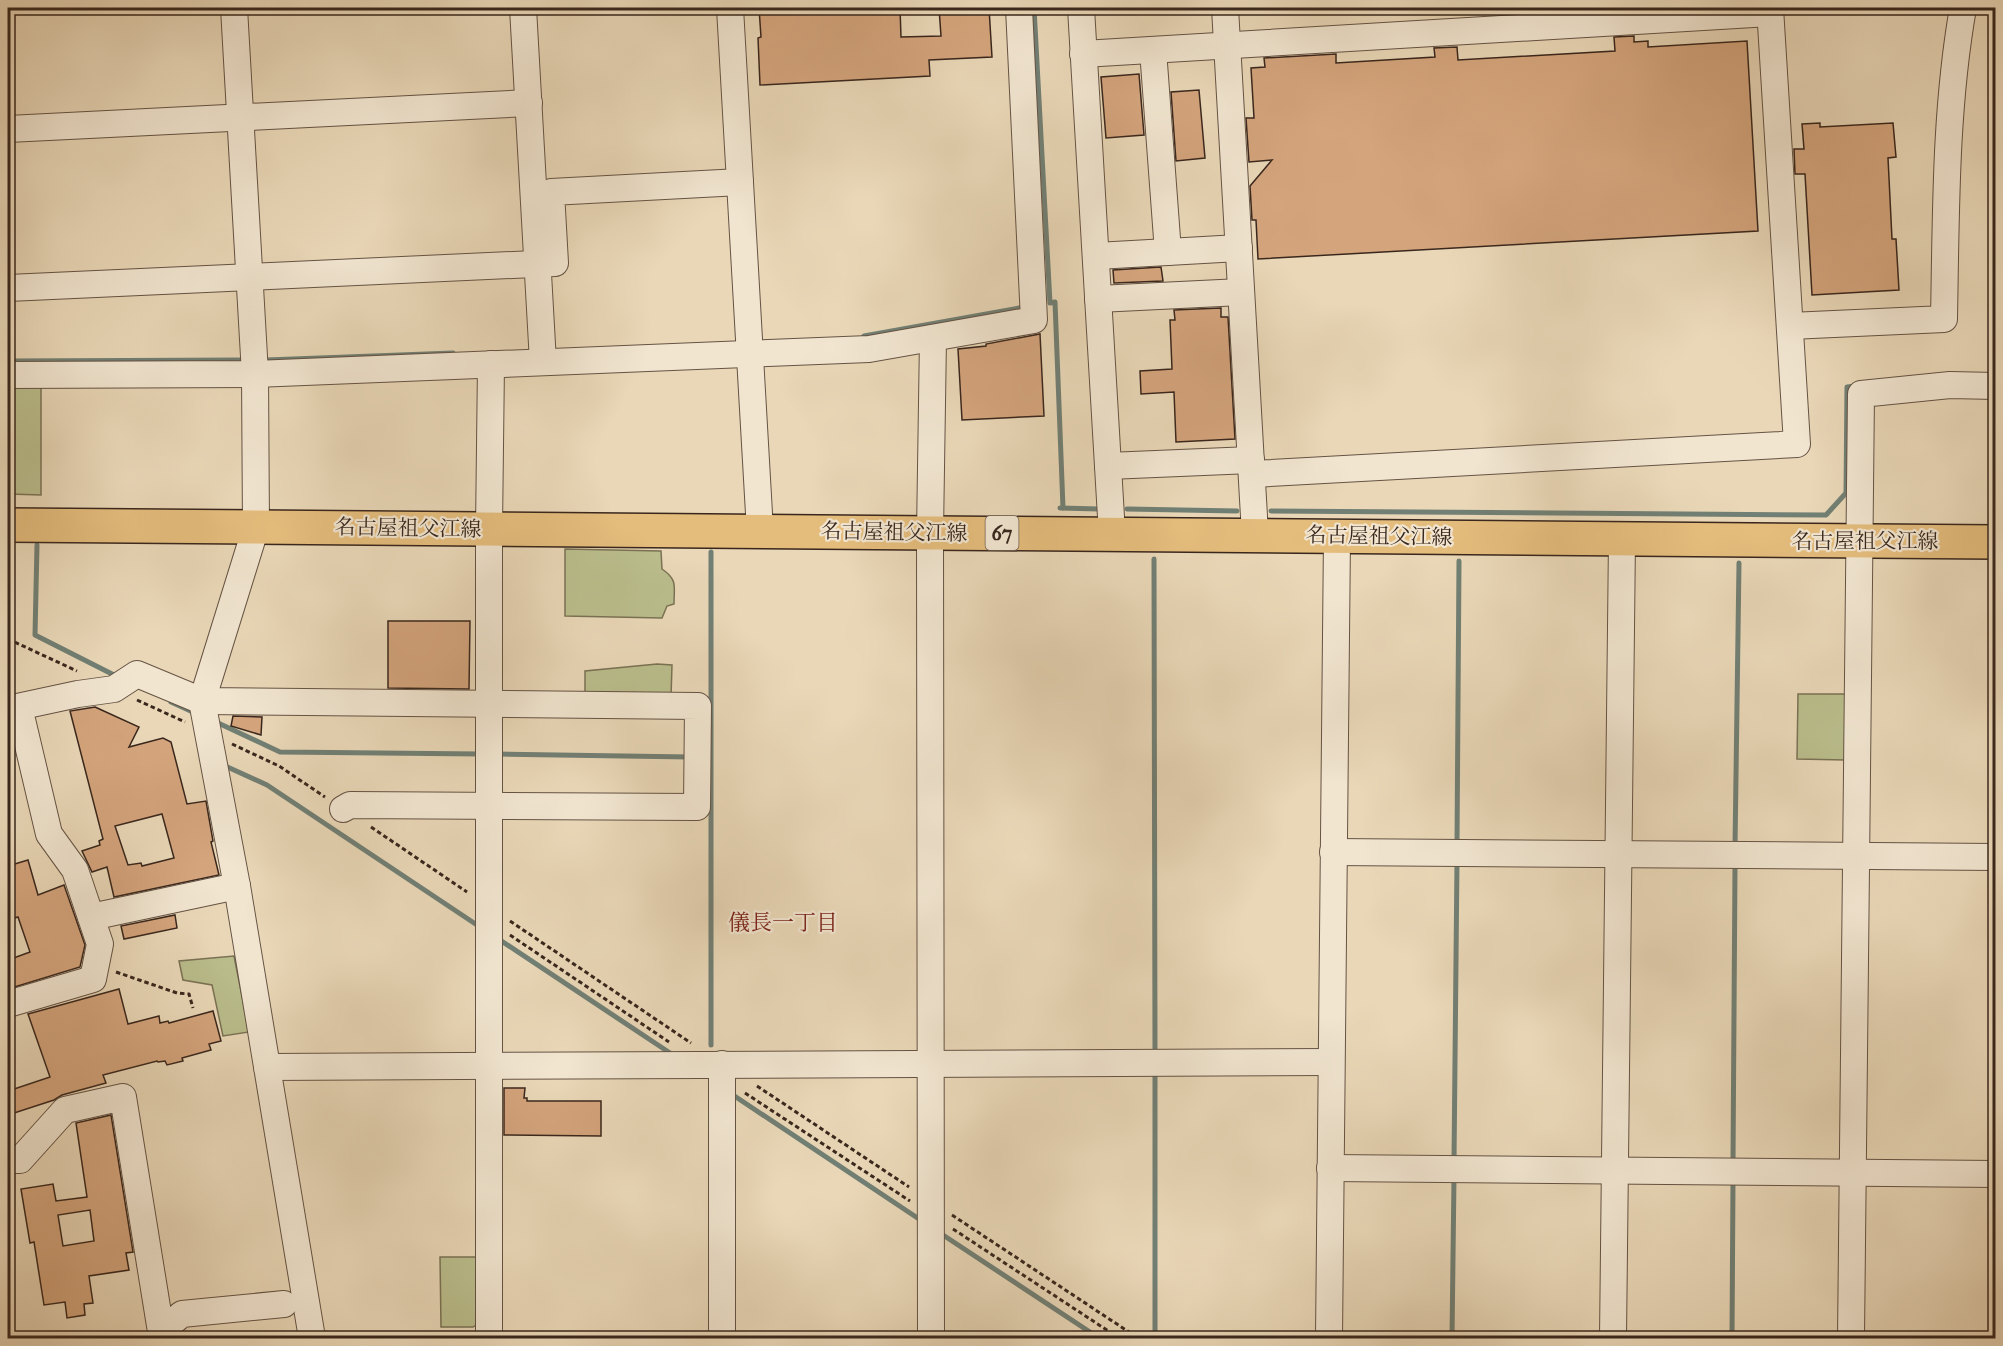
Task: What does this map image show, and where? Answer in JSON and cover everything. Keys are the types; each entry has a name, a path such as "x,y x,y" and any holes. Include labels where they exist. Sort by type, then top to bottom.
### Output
{"main road":[{"name":"名古屋祖父江線","path":"8,525 1995,542"}],"street":[{"path":"234,8 255,374 256,527 202,701 237,886 312,1338"},
{"path":"524,8 543,362"},
{"path":"730,8 760,531"},
{"path":"8,375 255,374 869,349 1034,320 1018,8"},
{"path":"1081,8 1112,534"},
{"path":"1225,8 1255,534"},
{"path":"1790,326 1944,319 1947,166 1956,48 1963,8"},
{"path":"1083,54 1770,10 1797,444 1251,467 1108,466"},
{"path":"1153,50 1168,252"},
{"path":"8,129 529,103"},
{"path":"8,288 555,264 551,192 740,182"},
{"path":"1096,255 1239,248"},
{"path":"1098,299 1241,292"},
{"path":"931,1338 930,532 933,338"},
{"path":"489,1338 491,364"},
{"path":"1851,1338 1861,394 1950,385 1995,386"},
{"path":"1329,1338 1337,536"},
{"path":"1613,1338 1622,539"},
{"path":"8,1004 93,979 100,944 75,870 49,834 13,708 114,689 137,674 202,701 698,706 697,807 350,805 343,808"},
{"path":"1333,852 1995,858"},
{"path":"91,917 237,886"},
{"path":"267,1067 489,1065 715,1068 931,1063 1331,1062"},
{"path":"715,1068 722,1338"},
{"path":"8,1160 20,1160 65,1110 123,1097 161,1335"},
{"path":"1330,1168 1995,1174"},
{"path":"161,1335 182,1314 284,1304"}],"path":[{"path":"8,639 279,766 343,808 489,914 715,1068 1138,1338"},
{"path":"489,914 715,1068 931,1208 1119,1338"},
{"path":"93,979 117,972 177,993 189,994 193,1008"}],"green space":[{"path":"8,382 41,382 41,495 8,494"},
{"path":"565,549 661,551 662,569 671,577 674,584 674,604 667,606 662,618 565,616"},
{"path":"657,664 672,665 671,698 585,696 585,671"},
{"path":"1798,694 1845,694 1845,760 1797,759"},
{"path":"234,956 249,1032 223,1036 212,985 183,980 179,961"},
{"path":"440,1257 482,1257 482,1321 473,1327 441,1327"}],"building":[{"path":"759,8 900,8 901,37 941,36 939,8 989,8 992,57 929,60 930,76 760,85"},
{"path":"1634,36 1634,42 1648,41 1648,47 1747,41 1758,231 1258,259 1256,220 1252,220 1250,186 1272,160 1249,162 1246,118 1254,118 1251,68 1265,67 1264,58 1336,54 1336,63 1435,57 1434,48 1457,47 1458,60 1615,51 1614,37"},
{"path":"1139,74 1144,135 1106,138 1101,77"},
{"path":"1199,90 1205,158 1176,161 1171,92"},
{"path":"1820,123 1820,127 1893,123 1896,157 1888,158 1892,239 1896,239 1899,290 1812,295 1805,174 1795,174 1794,149 1804,149 1802,124"},
{"path":"1161,267 1163,281 1114,283 1113,270"},
{"path":"1221,308 1221,317 1228,317 1235,439 1176,442 1174,392 1141,394 1140,371 1172,369 1170,320 1175,320 1174,310"},
{"path":"1040,334 1044,416 962,420 958,349 986,346 986,344"},
{"path":"388,621 470,621 469,689 388,688"},
{"path":"95,707 139,727 129,747 163,738 171,742 187,804 206,801 213,841 211,842 219,875 114,897 107,867 92,872 82,851 100,845 99,841 103,839 70,711","holes":["162,814 174,858 142,866 141,863 128,865 115,826"]},
{"path":"233,716 262,717 261,735 231,726"},
{"path":"28,860 38,895 64,885 85,945 80,967 8,989 8,960 30,952 18,917 8,920 8,866"},
{"path":"175,915 177,928 124,939 121,926"},
{"path":"119,989 128,1024 159,1016 160,1023 168,1021 169,1023 213,1011 221,1041 209,1044 211,1050 182,1058 183,1061 167,1065 165,1061 157,1061 103,1075 106,1083 62,1095 54,1100 8,1115 8,1091 50,1077 28,1014"},
{"path":"504,1088 525,1088 524,1098 527,1098 527,1101 601,1101 601,1136 504,1135"},
{"path":"111,1115 133,1252 126,1253 129,1270 89,1276 93,1303 84,1304 85,1315 67,1318 65,1302 44,1305 34,1242 30,1243 21,1189 53,1184 56,1201 87,1197 76,1123","holes":["90,1210 94,1241 63,1246 58,1215"]}],"waterway":[{"path":"1034,8 1050,303 1055,302 1063,508"},
{"path":"864,336 1025,307"},
{"path":"266,360 453,353"},
{"path":"8,361 243,360"},
{"path":"1271,511 1826,515 1846,493 1847,387 1857,386"},
{"path":"1060,508 1099,509"},
{"path":"1127,509 1237,511"},
{"path":"37,545 35,635 116,676"},
{"path":"711,552 711,1045"},
{"path":"1154,559 1155,1053"},
{"path":"1457,845 1459,561"},
{"path":"1735,847 1739,563"},
{"path":"171,702 195,713"},
{"path":"216,722 280,752 480,754"},
{"path":"498,754 690,757"},
{"path":"223,765 267,785 480,927"},
{"path":"1454,1161 1457,861"},
{"path":"1733,1162 1735,866"},
{"path":"497,938 670,1053"},
{"path":"1155,1070 1155,1338"},
{"path":"730,1093 922,1221"},
{"path":"1452,1338 1454,1177"},
{"path":"1732,1338 1733,1181"},
{"path":"943,1235 1099,1338"}],"district":[{"name":"儀長一丁目","path":"783,922"}]}
